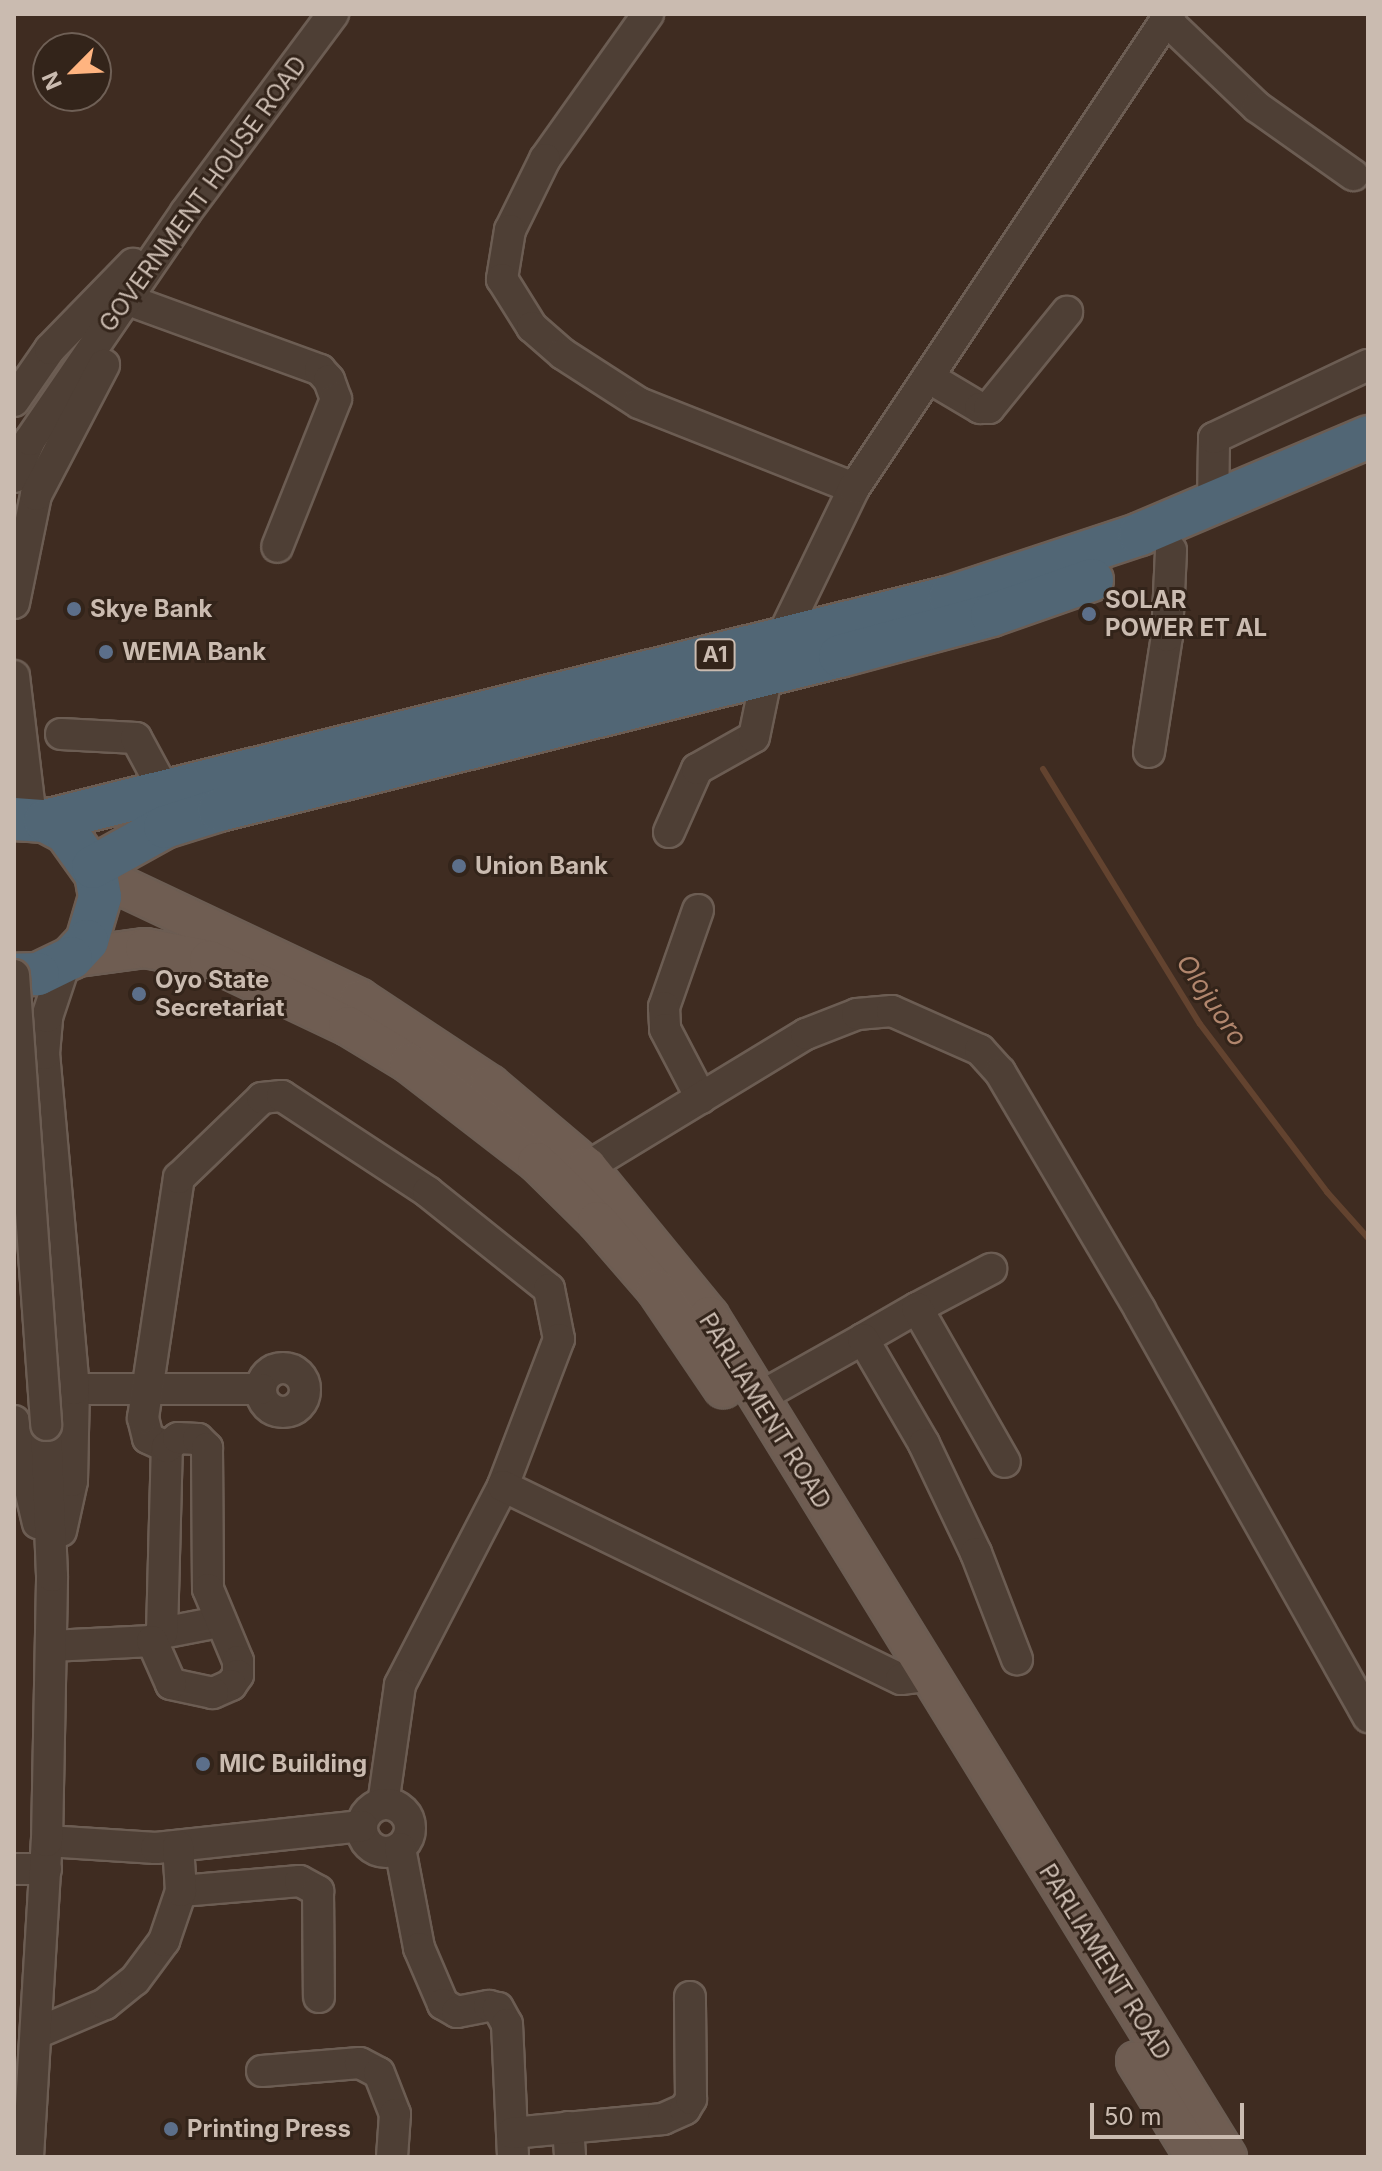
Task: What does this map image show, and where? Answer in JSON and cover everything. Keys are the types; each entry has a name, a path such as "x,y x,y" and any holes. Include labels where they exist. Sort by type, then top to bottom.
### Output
{"highway":[{"name":"A1","path":"94,871 165,827 219,810 779,660 1213,505 1368,437"},
{"name":"A1","path":"30,820 992,615 1171,550 1368,467"},
{"path":"14,975 38,974 68,960 96,920 94,871 66,832 30,820"}],"main road":[{"name":"PARLIAMENT ROAD","path":"94,871 360,999 490,1085 587,1167 709,1316 914,1677 1195,2157"},
{"name":"PARLIAMENT ROAD","path":"68,960 145,948 179,951 234,969 409,1063 537,1162 656,1289 1227,2157"}],"street":[{"name":"GOVERNMENT HOUSE ROAD","path":"14,477 30,440 186,212 333,14"},
{"path":"648,14 545,159 510,230 502,279 532,327 563,354 639,403 854,488"},
{"path":"669,832 697,769 754,737 779,660 854,488 1168,17 1257,107 1353,175"},
{"path":"14,603 23,541 41,481 186,212"},
{"path":"15,393 50,349 186,212"},
{"path":"139,304 320,370 329,380 336,399 277,547"},
{"path":"928,377 980,408 989,408 1067,312"},
{"path":"1213,505 1214,438 1368,365"},
{"path":"1149,752 1167,636 1171,550"},
{"path":"14,676 30,820"},
{"path":"61,734 136,738 164,790"},
{"path":"698,910 664,1007 665,1029 701,1098"},
{"path":"52,1576 72,1481 74,1389 44,1054 47,1017 68,960"},
{"path":"14,975 46,1425 52,1576 46,1855 28,2157"},
{"path":"587,1167 806,1034 857,1014 892,1011 980,1050 1000,1072 1140,1310 1368,1717"},
{"path":"167,1447 148,1438 143,1418 179,1178 262,1098 282,1096 428,1192 549,1289 557,1314 559,1339 503,1486 400,1685 383,1804"},
{"path":"758,1398 991,1269"},
{"path":"917,1308 1005,1462"},
{"path":"863,1339 924,1444 970,1539 1017,1659"},
{"path":"74,1389 261,1389"},
{"path":"14,1421 52,1576"},
{"path":"178,1438 198,1439 207,1448 208,1589 219,1622 238,1661 238,1675 231,1685 213,1693 171,1684 157,1637 167,1447 178,1438"},
{"path":"503,1486 914,1677"},
{"path":"51,1646 157,1637 219,1622"},
{"path":"400,1848 379,1851 370,1845 362,1826 365,1815 383,1804 393,1805 408,1819 410,1830 400,1848 419,1948 443,2004 457,2012 489,2006 498,2008 507,2024 512,2145 568,2127 663,2119 685,2109 691,2099 690,1997"},
{"path":"14,1869 46,1855 178,1846 362,1826"},
{"path":"37,2033 105,2004 135,1980 164,1941 181,1891 178,1846"},
{"path":"181,1891 300,1881 318,1891 319,1997"},
{"path":"262,2071 360,2063 379,2073 395,2114 392,2157"},
{"path":"568,2127 570,2157"}],"waterway":[{"name":"Olojuoro","path":"1043,769 1200,1024 1327,1192 1368,1238"}],"place":[{"name":"Skye Bank","path":"74,609"},
{"name":"SOLAR POWER ET AL","path":"1089,614"},
{"name":"WEMA Bank","path":"106,652"},
{"name":"Union Bank","path":"459,866"},
{"name":"Oyo State Secretariat","path":"139,994"},
{"name":"MIC Building","path":"203,1764"},
{"name":"Printing Press","path":"171,2129"}]}
